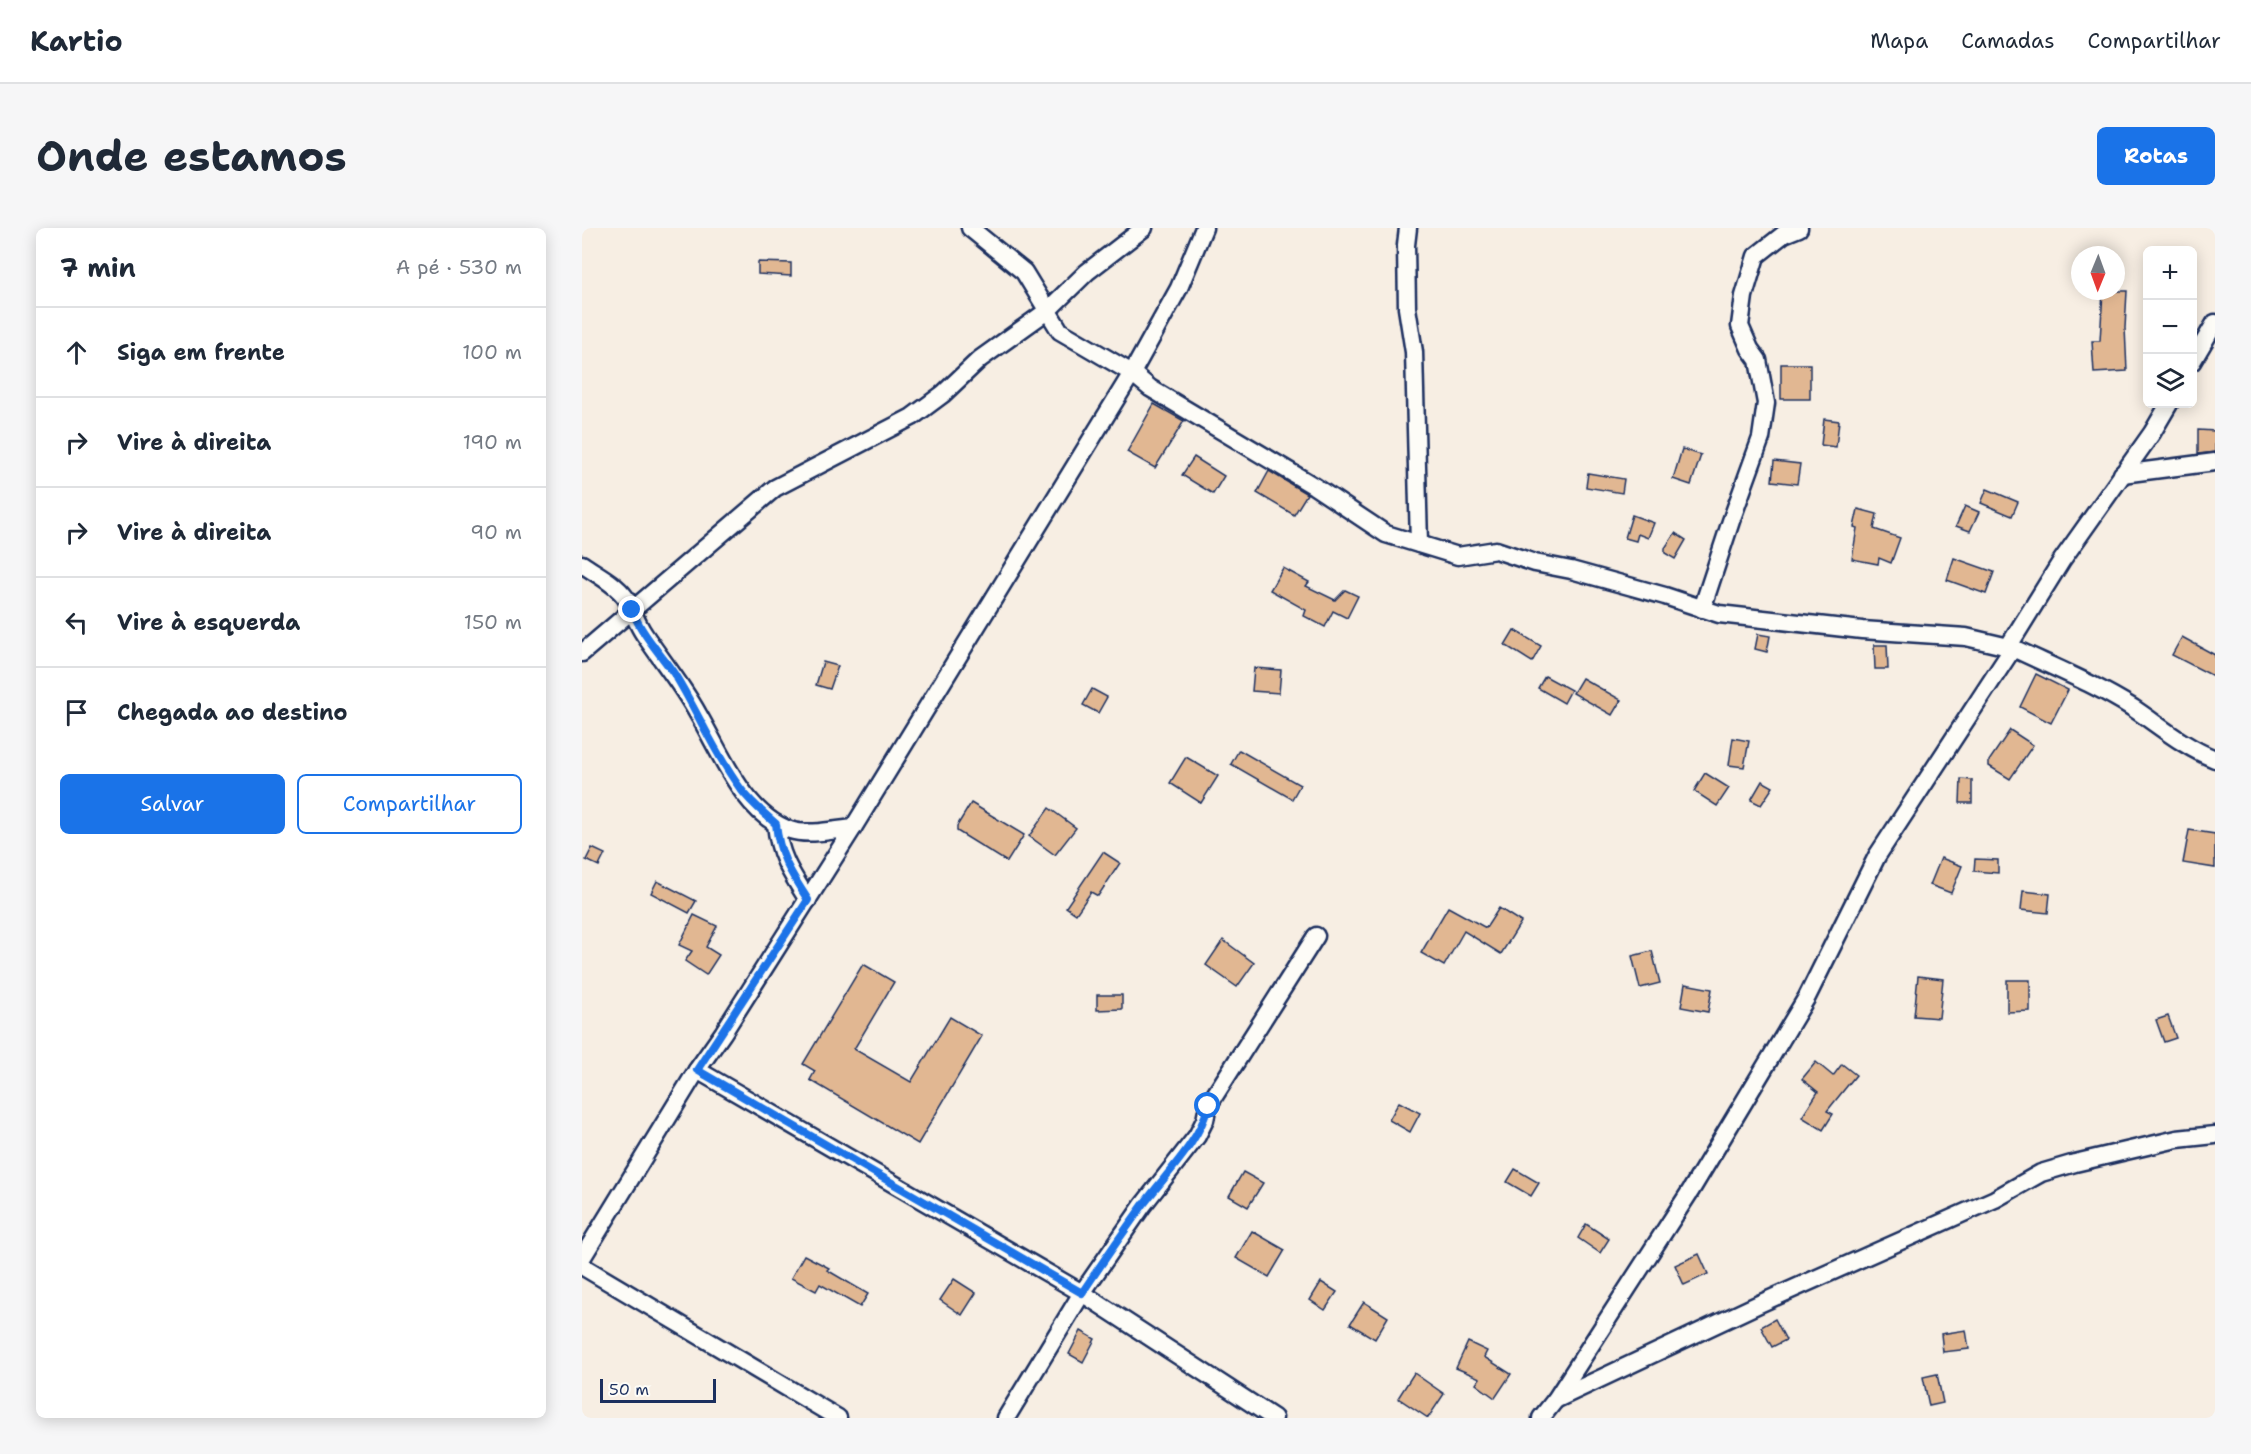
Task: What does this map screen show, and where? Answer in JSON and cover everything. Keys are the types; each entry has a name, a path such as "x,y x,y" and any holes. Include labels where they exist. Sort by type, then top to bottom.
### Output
{"street":[{"path":"970,228 1024,272 1060,331 1314,486 1386,534 1458,556 1496,550 1535,563 1665,596 1719,615 1966,637 2011,647 2123,702 2185,745 2215,759"},
{"path":"582,653 775,488 920,412 980,360 1047,310 1088,272 1144,228"},
{"path":"582,1258 697,1070 854,828 1132,373 1179,288 1204,228"},
{"path":"1408,228 1407,308 1414,352 1419,544"},
{"path":"1702,609 1761,438 1765,414 1766,403 1758,360 1750,349 1740,326 1744,296 1756,256 1784,234 1799,228"},
{"path":"2197,355 2215,322"},
{"path":"1541,1418 1556,1399 1690,1190 1807,997 1877,856 2011,647 2062,560 2152,433 2167,408"},
{"path":"2122,474 2215,462"},
{"path":"582,564 619,590 643,633 674,674 739,788 751,801 776,824 791,831 854,828"},
{"path":"776,824 783,859 808,900"},
{"path":"1006,1418 1082,1293 1143,1205 1197,1136 1205,1120 1208,1106 1316,936"},
{"path":"697,1070 1082,1293 1274,1418"},
{"path":"1556,1399 1759,1304 1995,1199 2041,1173 2176,1139 2215,1135"},
{"path":"582,1266 838,1418"}],"building":[{"path":"758,262 791,263 791,276 758,274"},
{"path":"2125,291 2127,291 2125,328 2127,371 2094,373 2092,341 2100,341 2102,300 2125,300"},
{"path":"1781,364 1810,364 1810,399 1781,399"},
{"path":"1154,404 1184,421 1155,468 1127,452"},
{"path":"1824,419 1839,421 1836,447 1821,445"},
{"path":"2198,430 2215,431 2215,452 2198,454"},
{"path":"1682,449 1701,455 1691,485 1673,479"},
{"path":"1194,457 1224,476 1213,494 1182,475"},
{"path":"1774,461 1800,464 1797,484 1772,481"},
{"path":"1269,471 1307,494 1294,515 1257,493"},
{"path":"1588,473 1624,479 1622,493 1586,487"},
{"path":"1987,489 2018,502 2012,516 1981,503"},
{"path":"1965,506 1979,512 1970,531 1956,526"},
{"path":"1858,509 1877,514 1874,529 1900,538 1891,563 1879,558 1878,564 1852,559 1857,528 1854,527"},
{"path":"1632,515 1654,523 1648,538 1638,534 1636,541 1625,538"},
{"path":"1675,533 1686,540 1675,559 1665,553 1665,548"},
{"path":"1954,558 1994,572 1986,594 1947,580"},
{"path":"1283,568 1309,582 1306,586 1335,600 1345,590 1358,596 1347,618 1333,611 1325,627 1304,616 1306,610 1270,590"},
{"path":"1514,630 1541,646 1532,662 1505,645"},
{"path":"1758,634 1770,636 1767,652 1755,649"},
{"path":"2182,637 2215,655 2215,677 2172,655"},
{"path":"1874,645 1887,645 1888,669 1875,669"},
{"path":"823,662 838,666 830,689 816,685"},
{"path":"1254,668 1281,670 1279,693 1252,691"},
{"path":"2036,674 2068,690 2051,723 2020,707"},
{"path":"1545,676 1571,690 1564,703 1538,688"},
{"path":"1582,678 1621,700 1612,715 1573,693"},
{"path":"1092,689 1107,697 1098,713 1083,705"},
{"path":"2010,730 2033,745 2010,779 1989,766 1989,761"},
{"path":"1733,738 1749,741 1744,767 1729,765"},
{"path":"1239,750 1300,785 1292,799 1231,764"},
{"path":"1186,757 1218,776 1201,803 1170,783"},
{"path":"1705,773 1729,788 1717,806 1694,791"},
{"path":"1961,779 1972,780 1972,803 1960,803"},
{"path":"1762,781 1773,787 1761,805 1751,800"},
{"path":"971,803 1024,835 1007,862 957,831 957,826"},
{"path":"1049,808 1076,828 1055,855 1029,836"},
{"path":"2189,830 2215,834 2215,868 2183,863"},
{"path":"592,848 605,854 599,866 586,860"},
{"path":"1103,852 1120,863 1098,896 1091,892 1076,914 1066,907"},
{"path":"1941,858 1962,866 1951,893 1930,885"},
{"path":"1975,859 1998,860 1998,873 1974,871"},
{"path":"657,881 696,901 689,913 651,893"},
{"path":"2023,891 2050,894 2048,913 2021,910"},
{"path":"1448,907 1486,928 1499,908 1521,922 1501,954 1464,931 1444,966 1421,953"},
{"path":"694,915 717,926 706,947 719,955 706,975 685,961 692,951 679,945"},
{"path":"1223,940 1254,963 1237,987 1206,965"},
{"path":"1652,951 1660,983 1640,988 1632,956"},
{"path":"863,964 894,982 854,1049 911,1082 950,1017 982,1036 918,1144 810,1080 815,1071 803,1064"},
{"path":"1918,976 1943,979 1939,1018 1914,1016"},
{"path":"2007,980 2030,980 2030,1011 2007,1012"},
{"path":"1685,984 1712,989 1708,1012 1681,1007"},
{"path":"1097,995 1122,995 1122,1009 1097,1010"},
{"path":"2168,1016 2176,1038 2164,1042 2156,1020"},
{"path":"1816,1062 1833,1076 1842,1064 1856,1075 1827,1111 1833,1114 1823,1130 1802,1117 1818,1092 1802,1079"},
{"path":"1399,1102 1420,1113 1410,1132 1389,1120"},
{"path":"1515,1169 1539,1183 1531,1196 1507,1182"},
{"path":"1243,1172 1263,1183 1248,1207 1229,1196"},
{"path":"1586,1224 1609,1239 1600,1253 1578,1238"},
{"path":"1252,1231 1285,1250 1269,1277 1236,1258"},
{"path":"1699,1254 1708,1274 1684,1285 1675,1265"},
{"path":"804,1255 829,1268 827,1270 868,1294 860,1307 820,1284 816,1291 791,1278"},
{"path":"954,1279 976,1293 962,1315 940,1300"},
{"path":"1321,1282 1337,1292 1325,1310 1310,1300"},
{"path":"1364,1302 1388,1317 1375,1339 1350,1324"},
{"path":"1775,1319 1786,1340 1772,1347 1761,1327"},
{"path":"1966,1330 1969,1349 1943,1352 1941,1334"},
{"path":"1081,1331 1095,1339 1083,1362 1069,1354"},
{"path":"1468,1342 1487,1351 1484,1357 1511,1374 1495,1398 1476,1384 1480,1378 1456,1368"},
{"path":"1414,1373 1444,1394 1428,1418 1398,1398"},
{"path":"1937,1374 1943,1403 1929,1406 1923,1377"}],"route":[{"path":"632,610 643,633 674,674 739,788 776,824 783,859 808,900 697,1070 1082,1293 1143,1205 1197,1136 1205,1120 1208,1106"}]}
